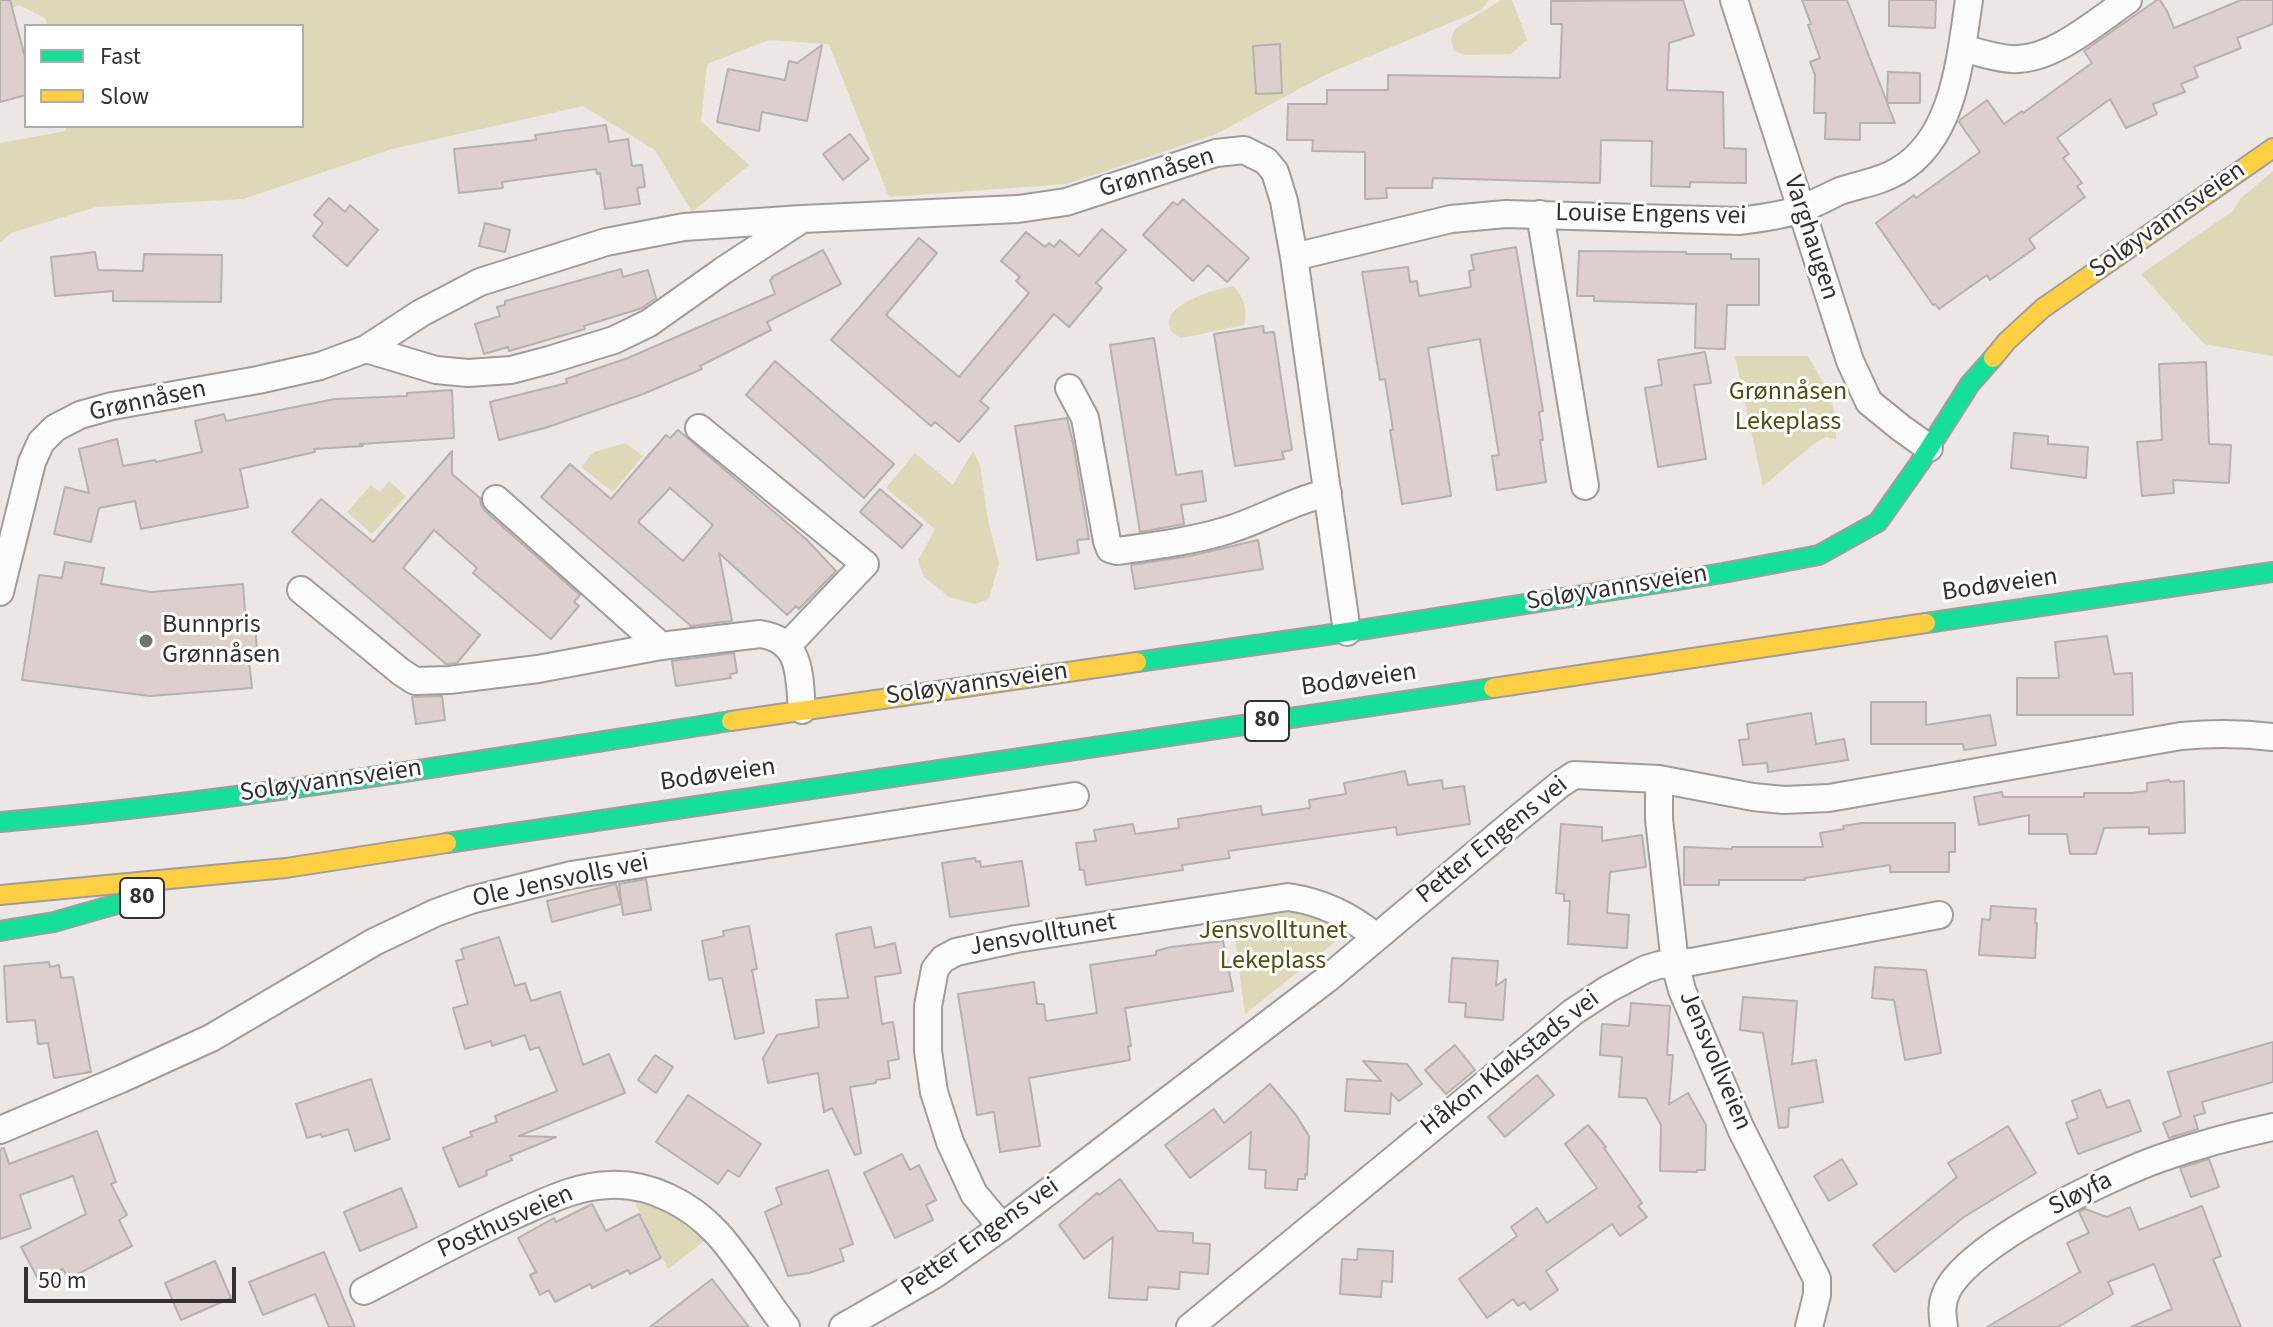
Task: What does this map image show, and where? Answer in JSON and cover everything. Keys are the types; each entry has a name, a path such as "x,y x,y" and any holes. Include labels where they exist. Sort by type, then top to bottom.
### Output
{"main road":[{"name":"Soløyvannsveien","path":"0,822 359,779 802,710 1347,632 1819,555 1878,522 1970,384 2007,341 2043,308 2273,148"},
{"name":"Bodøveien","path":"0,931 54,922 126,902 286,868 715,802 2273,574"},
{"name":"Bodøveien","path":"0,895 286,868"}],"street":[{"name":"Varghaugen","path":"1734,0 1850,361 1869,402 1929,448"},
{"name":"Louise Engens vei","path":"1294,257 1451,219 1506,214 1740,221 1771,217 1881,179 1915,159 1940,124 1962,48 1969,0"},
{"path":"1962,48 2012,59 2032,58 2050,51 2128,0"},
{"name":"Grønnåsen","path":"0,592 32,462 41,442 55,428 80,415 112,406 320,366 366,349 421,313 480,282 606,242 684,227 959,213 1066,202 1216,153 1244,150 1266,161 1275,172 1284,201 1347,632"},
{"name":"Louise Engens vei","path":"1540,214 1585,486"},
{"path":"366,349 436,370 468,373 511,370 549,360 614,340 649,323 802,219"},
{"path":"1069,388 1085,418 1110,549 1134,549 1226,531 1309,497 1328,493"},
{"path":"699,428 865,564 788,645"},
{"path":"496,499 661,646"},
{"path":"301,590 415,681 538,669 661,646 760,634 775,636 788,645 796,661 802,710"},
{"name":"Petter Engens vei","path":"843,1327 934,1275 1002,1227 1315,989 1574,775 1659,779 1784,800 1829,798 2181,736 2214,732 2273,737"},
{"name":"Jensvollveien","path":"1659,779 1659,819 1675,964 1682,990 1741,1129 1817,1279 1817,1295 1809,1327"},
{"name":"Ole Jensvolls vei","path":"0,1130 211,1038 374,942 471,900 571,875 1075,796"},
{"name":"Jensvolltunet","path":"1002,1227 974,1194 950,1142 934,1092 928,1051 928,1006 935,969 943,959 956,952 1016,939 1288,897 1327,906 1361,924 1376,937"},
{"name":"Håkon Kløkstads vei","path":"1190,1327 1573,1012 1608,989 1659,965 1939,915"},
{"name":"Sløyfa","path":"1944,1327 1943,1302 1954,1279 1985,1251 2014,1231 2130,1170 2195,1147 2273,1127"},
{"name":"Posthusveien","path":"364,1291 487,1227 556,1197 586,1188 625,1185 647,1188 667,1197 693,1212 717,1233 786,1327"}],"green space":[{"path":"0,0 1489,0 1481,10 1329,73 1214,135 1066,184 889,197 829,44 769,40 707,64 701,121 749,165 692,212 655,150 583,106 392,149 243,199 96,207 11,233 0,243 0,143 66,131 66,128 304,128 304,24 46,24 45,18 19,5 0,13"},
{"path":"1501,0 1512,0 1527,40 1511,54 1465,55 1454,51 1451,39 1455,29"},
{"path":"2273,171 2273,356 2204,344 2141,274 2233,211 2240,199"},
{"path":"1233,286 1244,304 1244,325 1182,338 1172,331 1170,316 1184,304"},
{"name":"Grønnåsen Lekeplass","path":"1735,356 1808,356 1825,386 1835,413 1836,439 1826,437 1814,444 1763,486"},
{"path":"625,443 643,456 613,492 581,467 594,452"},
{"path":"973,451 980,465 988,520 999,563 989,599 975,604 949,597 924,577 918,561 935,529 886,488 915,453 953,485"},
{"path":"389,481 406,496 372,534 347,512 371,485 380,492"},
{"name":"Jensvolltunet Lekeplass","path":"1290,911 1330,923 1337,932 1335,942 1245,1014 1232,916"},
{"path":"634,1201 663,1210 704,1241 668,1269"}],"building":[{"path":"0,0 10,0 24,53 24,96 0,102"},
{"path":"1683,0 1694,35 1669,43 1667,90 1723,92 1724,148 1746,149 1746,183 1690,182 1690,187 1651,186 1652,141 1601,140 1600,183 1433,178 1432,188 1386,188 1387,198 1365,199 1365,152 1312,151 1313,140 1287,140 1288,104 1327,104 1327,90 1388,90 1388,75 1560,78 1562,24 1551,24 1551,1"},
{"path":"1802,0 1847,0 1887,102 1888,72 1920,73 1920,103 1887,103 1895,123 1860,123 1860,140 1825,139 1826,113 1814,113 1815,75 1810,62 1820,58"},
{"path":"1889,0 1936,0 1935,28 1889,26"},
{"path":"2157,0 2167,11 2174,28 2241,0 2273,0 2273,24 2237,38 2241,48 2194,67 2198,77 2181,84 2185,92 2153,104 2157,114 2126,128 2110,99 2057,138 2069,154 2063,158 2082,183 2077,186 2085,197 2029,239 2035,248 1990,280 1987,275 1939,309 1933,305 1876,223 1980,152 1960,120 1987,100 2004,124 2023,113 2092,63 2084,51"},
{"path":"1280,44 1282,93 1256,94 1253,46"},
{"path":"822,45 807,121 762,112 759,131 717,122 728,69 785,80 789,61 797,63"},
{"path":"606,125 609,142 628,139 632,166 642,165 645,187 637,188 640,204 605,209 600,173 597,174 596,169 502,182 503,188 459,193 454,149 536,140 535,135"},
{"path":"850,134 869,159 843,180 823,154"},
{"path":"329,198 345,212 350,205 378,230 347,266 313,236 323,223 314,215"},
{"path":"1183,199 1249,258 1227,282 1208,265 1193,281 1143,235 1173,202 1178,205"},
{"path":"485,223 510,230 505,252 479,246"},
{"path":"1102,229 1126,250 1096,283 1102,288 1069,327 1054,314 980,401 989,408 959,442 935,422 931,426 831,340 919,238 937,253 886,315 959,377 1029,293 1016,281 1020,277 1001,261 1026,232 1045,247 1049,243 1054,247 1060,240 1079,256"},
{"path":"1516,247 1543,411 1539,412 1543,440 1540,440 1546,482 1497,490 1492,456 1499,455 1480,339 1428,348 1451,496 1402,504 1385,379 1380,380 1362,272 1408,267 1410,282 1417,281 1419,296 1471,287 1469,271 1474,270 1471,255"},
{"path":"823,250 841,284 767,322 771,330 700,366 702,369 643,394 545,428 499,440 490,402 567,383 566,379 628,358 775,294 770,280 772,277"},
{"path":"1579,251 1731,254 1731,259 1759,259 1759,305 1727,305 1725,349 1695,348 1696,304 1594,301 1594,296 1577,296"},
{"path":"95,252 98,270 143,271 144,254 222,255 221,302 113,301 113,291 55,296 51,257"},
{"path":"621,269 623,277 648,270 656,298 642,308 584,326 585,329 509,351 508,347 484,354 475,324 500,316 497,307 505,305 505,301"},
{"path":"1263,326 1264,333 1274,332 1292,450 1282,452 1284,459 1235,466 1214,334"},
{"path":"1154,338 1176,475 1202,471 1206,501 1181,505 1184,524 1140,532 1110,345"},
{"path":"1705,352 1711,383 1694,385 1706,459 1658,467 1645,388 1662,385 1658,360"},
{"path":"775,361 894,464 864,498 746,395"},
{"path":"2206,362 2209,444 2231,445 2229,483 2173,480 2174,493 2142,496 2137,442 2162,440 2159,364"},
{"path":"452,390 454,438 314,449 315,452 240,469 248,507 245,508 141,529 135,501 99,508 91,542 54,534 65,487 89,493 79,449 117,439 123,466 156,462 202,452 195,421 224,414 226,421 335,399 407,396 407,393"},
{"path":"1067,418 1089,539 1077,540 1079,553 1037,560 1015,426"},
{"path":"678,430 807,540 836,571 799,609 796,606 787,615 719,553 732,621 691,626 541,497 570,464 611,499 666,435 670,438","holes":["670,488 713,525 683,561 638,522"]},
{"path":"2014,433 2048,436 2048,444 2088,447 2086,478 2011,468"},
{"path":"452,451 452,474 480,498 485,511 580,595 574,602 579,606 551,639 473,573 477,568 434,530 403,568 480,635 457,663 446,664 292,532 321,499 373,542"},
{"path":"880,489 922,525 902,548 860,512"},
{"path":"1258,540 1263,569 1135,589 1131,565 1190,556"},
{"path":"65,562 104,568 101,584 151,592 243,584 246,625 255,624 257,651 249,660 252,688 150,696 22,680 39,575 62,578"},
{"path":"2107,636 2114,674 2132,673 2133,715 2017,715 2017,678 2059,678 2055,642"},
{"path":"734,653 737,673 730,674 731,678 676,686 672,661"},
{"path":"442,696 445,720 416,724 412,697"},
{"path":"1871,702 1926,702 1926,725 1990,715 1996,745 1964,750 1963,744 1871,744"},
{"path":"1811,713 1816,744 1844,739 1848,760 1768,772 1767,763 1743,765 1739,740 1749,739 1747,724"},
{"path":"1405,771 1408,785 1442,780 1443,789 1464,786 1470,824 1397,835 1396,827 1228,851 1230,858 1182,865 1183,870 1086,885 1084,870 1080,870 1076,843 1096,841 1094,830 1133,824 1135,834 1179,828 1178,819 1261,806 1262,815 1310,808 1309,800 1346,794 1344,783"},
{"path":"2184,781 2185,833 2149,834 2149,827 2104,828 2096,854 2070,854 2067,834 2029,834 2029,815 1979,825 1974,797 2002,792 2003,797 2084,797 2084,793 2132,793 2147,791 2147,783"},
{"path":"1862,823 1955,823 1955,852 1949,852 1949,872 1890,872 1890,865 1805,880 1719,880 1719,885 1684,885 1684,847 1823,847 1820,833"},
{"path":"1561,824 1602,827 1602,841 1642,835 1646,867 1610,872 1607,913 1629,915 1627,948 1568,944 1570,901 1564,901 1564,894 1556,893"},
{"path":"975,858 976,862 980,861 981,867 1022,861 1029,906 950,917 942,863"},
{"path":"646,879 651,910 623,915 619,884"},
{"path":"616,884 621,904 552,922 547,901"},
{"path":"1991,906 2036,909 2035,958 1979,955 1982,919 1990,920"},
{"path":"749,926 757,969 752,970 764,1033 735,1039 722,978 709,980 702,941 724,936 723,931"},
{"path":"871,927 875,948 895,943 901,973 875,977 882,1024 893,1022 899,1059 888,1061 890,1078 850,1087 861,1153 855,1155 832,1108 824,1112 818,1073 768,1083 763,1058 777,1035 819,1027 816,1000 848,998 836,934"},
{"path":"499,937 515,986 525,983 531,1001 560,992 583,1065 609,1054 625,1093 519,1136 556,1137 510,1156 512,1160 459,1187 443,1148 472,1136 470,1132 497,1122 495,1116 557,1091 539,1047 530,1050 525,1035 492,1046 491,1041 465,1049 453,1008 468,1004 456,961 464,959 461,949"},
{"path":"1223,941 1233,991 1125,1008 1130,1060 1029,1078 1040,1146 1000,1152 994,1112 977,1115 958,994 1034,982 1037,1004 1044,1004 1046,1021 1097,1013 1090,965 1156,955 1156,951 1171,947"},
{"path":"1452,958 1498,961 1496,986 1506,979 1503,1020 1465,1017 1466,1003 1449,1002"},
{"path":"49,962 50,967 59,965 61,978 73,977 91,1072 54,1078 48,1043 38,1044 35,1020 7,1022 4,966"},
{"path":"1875,967 1926,970 1941,1053 1905,1060 1894,1000 1872,998"},
{"path":"1743,997 1797,1001 1792,1064 1816,1060 1823,1102 1789,1108 1788,1127 1779,1128 1763,1033 1740,1030"},
{"path":"1631,1003 1670,1006 1667,1055 1673,1055 1669,1104 1688,1093 1706,1125 1705,1170 1660,1171 1661,1125 1646,1098 1619,1097 1622,1057 1600,1055 1602,1024 1629,1026"},
{"path":"2273,1042 2273,1082 2202,1102 2205,1113 2194,1116 2198,1129 2169,1138 2163,1123 2181,1116 2168,1072"},
{"path":"1455,1045 1475,1070 1446,1094 1425,1070"},
{"path":"655,1055 673,1067 656,1093 638,1080"},
{"path":"1363,1061 1407,1064 1422,1084 1399,1101 1391,1093 1390,1114 1345,1111 1347,1079 1381,1081"},
{"path":"1537,1075 1554,1095 1505,1137 1488,1117"},
{"path":"371,1079 390,1139 355,1151 348,1129 307,1138 296,1104"},
{"path":"1270,1084 1309,1136 1307,1175 1305,1179 1298,1179 1297,1190 1265,1188 1266,1170 1249,1169 1251,1132 1190,1178 1165,1145 1214,1109 1224,1123"},
{"path":"2100,1090 2107,1108 2129,1100 2141,1131 2078,1154 2066,1123 2078,1118 2072,1101"},
{"path":"688,1095 761,1144 739,1177 728,1170 718,1184 656,1142"},
{"path":"1588,1125 1642,1203 1638,1206 1647,1217 1620,1236 1612,1224 1546,1271 1558,1290 1530,1310 1524,1302 1518,1306 1513,1299 1487,1318 1459,1279 1517,1236 1511,1227 1537,1208 1547,1223 1597,1188 1565,1144"},
{"path":"2008,1126 2036,1173 1964,1217 1895,1272 1873,1245 1957,1177 1948,1163"},
{"path":"97,1131 116,1182 111,1184 127,1215 119,1220 132,1246 68,1279 63,1269 39,1281 21,1247 86,1214 73,1176 20,1195 31,1228 0,1239 0,1149 4,1148 9,1164"},
{"path":"902,1154 910,1170 919,1165 936,1200 926,1205 933,1220 895,1238 864,1173"},
{"path":"1842,1159 1857,1184 1829,1201 1814,1176"},
{"path":"2209,1159 2219,1187 2191,1197 2180,1168"},
{"path":"828,1170 853,1244 840,1249 844,1261 809,1273 788,1276 765,1212 782,1204 776,1188"},
{"path":"1120,1179 1158,1231 1193,1233 1193,1243 1210,1244 1208,1274 1180,1272 1179,1289 1148,1287 1147,1300 1109,1298 1113,1237 1084,1259 1059,1225 1097,1193 1099,1195"},
{"path":"401,1188 417,1227 360,1251 344,1212"},
{"path":"592,1204 606,1231 639,1214 661,1258 592,1288 590,1284 555,1302 549,1290 540,1295 530,1275 536,1272 518,1238 554,1218 556,1222"},
{"path":"2202,1206 2221,1256 2213,1259 2241,1327 2131,1327 2172,1309 2154,1264 2108,1282 2113,1294 2058,1327 1987,1327 2080,1272 2067,1243 2089,1233 2079,1212 2085,1209 2107,1217 2130,1207 2139,1230"},
{"path":"1358,1249 1393,1251 1392,1282 1382,1281 1381,1297 1340,1294 1342,1259 1357,1260"},
{"path":"324,1252 355,1327 329,1327 315,1294 263,1315 249,1282"},
{"path":"215,1261 231,1298 181,1320 165,1283"},
{"path":"712,1279 749,1327 650,1327"}],"traffic: fast":[{"path":"1137,662 1347,632 1819,555 1878,522 1970,384 1993,358"},
{"path":"1926,623 2273,572"},
{"path":"447,843 1493,688"},
{"path":"0,822 275,791 731,721"},
{"path":"0,931 54,922 124,902"}],"traffic: slow":[{"path":"1993,358 2043,308 2273,148"},
{"path":"1493,688 1926,623"},
{"path":"731,721 1137,662"},
{"path":"0,895 286,868 447,843"}],"place":[{"name":"Bunnpris Grønnåsen","path":"146,641"}]}
